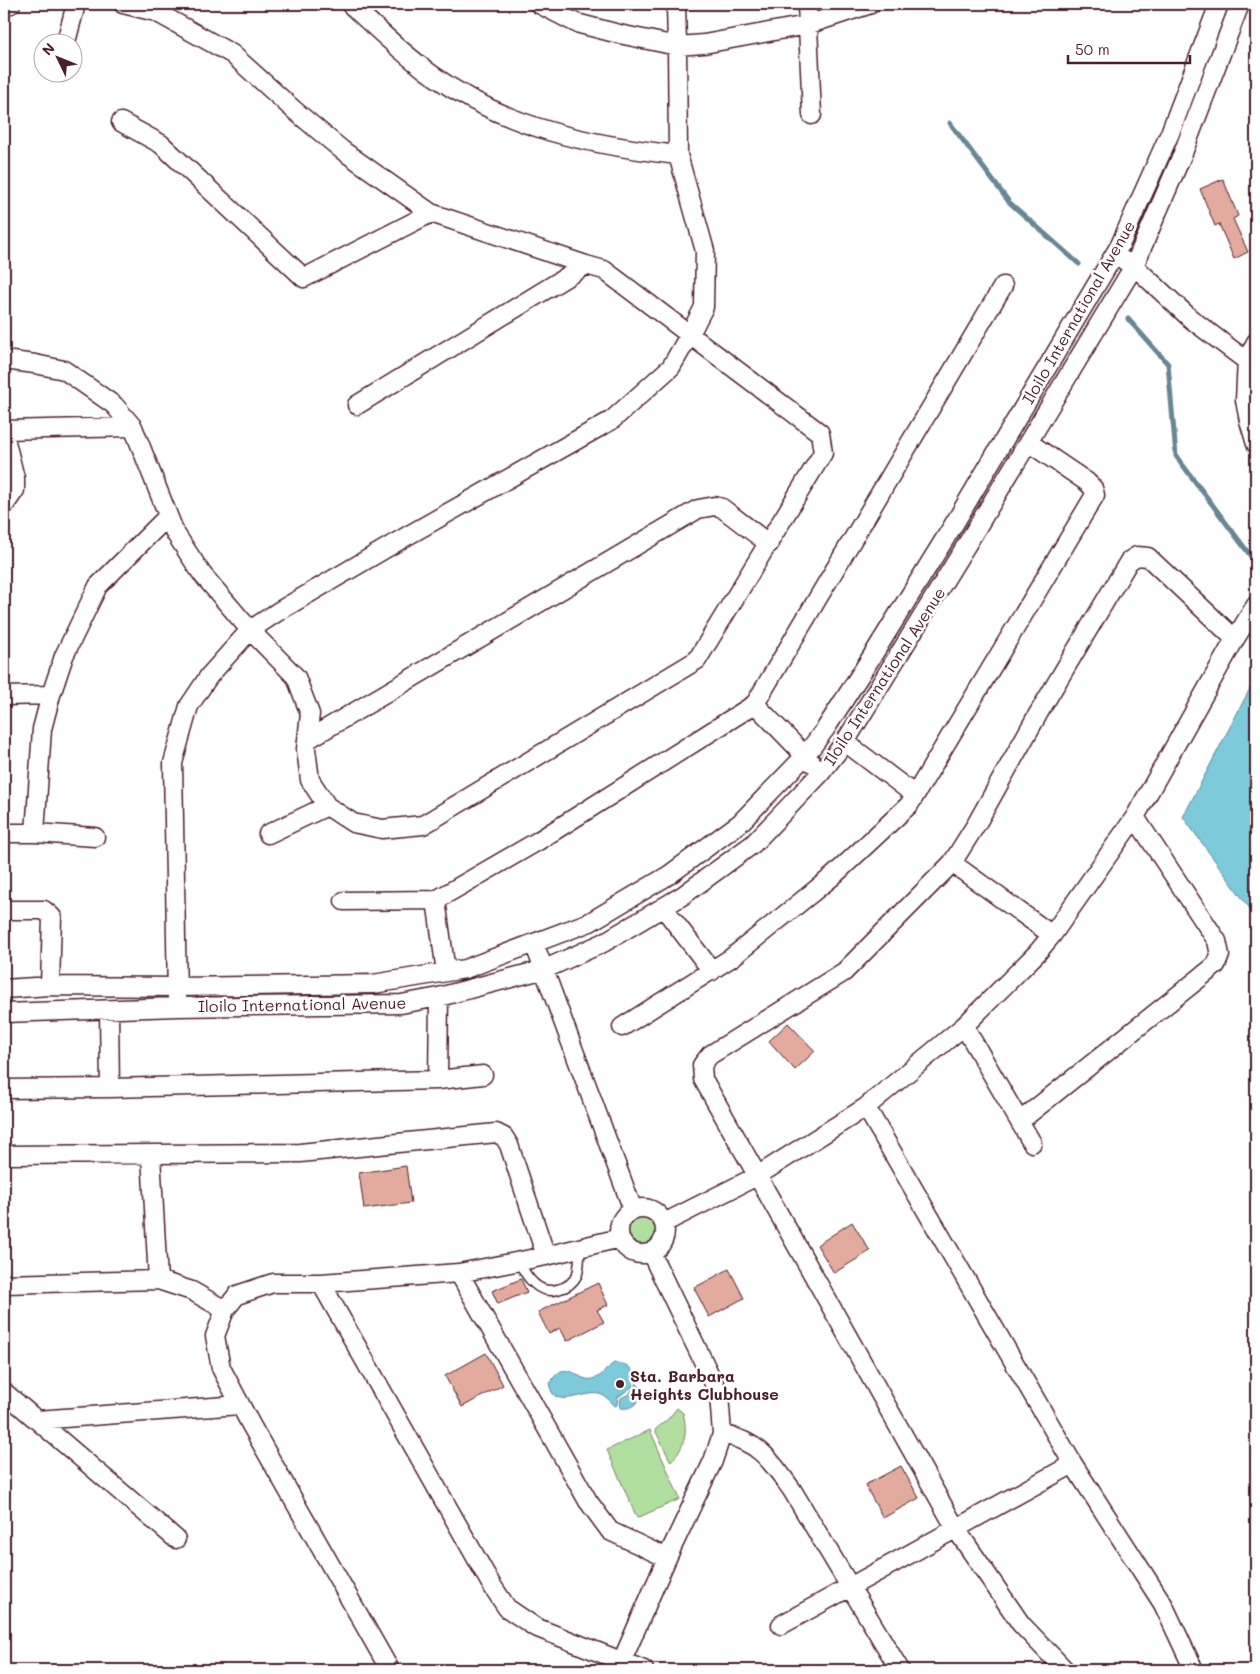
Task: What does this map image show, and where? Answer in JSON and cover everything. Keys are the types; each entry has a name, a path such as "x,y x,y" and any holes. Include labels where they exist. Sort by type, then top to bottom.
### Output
{"street":[{"path":"4,6 11,4"},
{"path":"69,32 76,4"},
{"path":"4,360 64,370 114,405 133,427 175,533 202,574 250,630 296,677 310,714 306,749 310,780 327,806 353,823 382,828 422,825 698,660 823,453 820,433 604,270 586,266 431,213 342,150 232,54 156,12 123,4"},
{"path":"350,4 390,41 431,74 479,103 520,122 565,136 625,149 678,155"},
{"path":"539,4 576,23 677,46 704,44 807,25 872,4"},
{"path":"177,1007 173,763 189,706 209,676 250,630 279,611 612,420 671,367 704,307 705,251 678,155 676,4"},
{"path":"807,4 812,115"},
{"name":"Iloilo International Avenue","path":"4,989 50,986 178,987 373,984 464,969 590,922 668,875 740,823 805,756 826,728 876,650 1115,254 1170,133 1219,4"},
{"name":"Iloilo International Avenue","path":"4,1013 177,1007 401,1004 439,997 545,969 603,943 682,896 753,844 820,774 844,742 890,671 1134,266 1184,154 1240,4"},
{"path":"121,122 162,144 304,278 431,213"},
{"path":"1115,254 1134,266 1191,318 1252,364"},
{"path":"357,405 586,266"},
{"path":"344,901 436,900 538,841 755,704 1003,286"},
{"path":"1256,342 1245,400 1256,444"},
{"path":"4,430 133,427"},
{"path":"4,434 15,478 14,490 4,506"},
{"path":"622,1027 731,958 833,876 909,805 916,795 1095,495 1093,488 1087,482 1028,442"},
{"path":"307,740 698,508 715,506 722,508 769,544"},
{"path":"35,832 42,729 64,656 98,586 168,516"},
{"path":"1065,1670 1020,1624 956,1528 703,1079 702,1066 710,1054 844,972 952,864 1129,561 1138,556 1148,557 1234,639"},
{"path":"664,1223 757,1176 866,1107 964,1026 1037,952 1052,935 1135,817 1234,639 1256,605"},
{"path":"4,696 51,695"},
{"path":"755,704 820,774"},
{"path":"844,742 916,795"},
{"path":"268,834 327,806"},
{"path":"1020,1121 1216,965 1220,955 1217,941 1135,817"},
{"path":"4,833 35,832 95,837"},
{"path":"952,864 1052,935"},
{"path":"436,900 446,972"},
{"path":"663,908 712,971"},
{"path":"4,910 44,910 52,917 50,986"},
{"path":"534,943 633,1210"},
{"path":"438,1080 439,997"},
{"path":"109,1010 110,1088"},
{"path":"964,1026 1032,1143"},
{"path":"4,1089 438,1080 483,1076"},
{"path":"866,1107 1073,1464 1163,1604 1194,1670"},
{"path":"4,1155 300,1153 496,1133 504,1137 509,1145 546,1256"},
{"path":"151,1155 158,1280"},
{"path":"645,1208 657,1213 664,1223 666,1235 661,1246 651,1253 638,1255 627,1249 620,1238 620,1227 624,1217 633,1210 645,1208"},
{"path":"390,1670 221,1368 215,1336 225,1310 237,1295 272,1283 321,1283 459,1273 546,1256 620,1238"},
{"path":"620,1666 667,1558 713,1461 722,1434 719,1394 651,1253"},
{"path":"459,1273 588,1501 610,1531 667,1558"},
{"path":"4,1284 158,1280 192,1291 225,1310"},
{"path":"321,1283 491,1584 507,1608 535,1627 620,1666 644,1670"},
{"path":"4,1392 176,1539"},
{"path":"37,1420 240,1405"},
{"path":"722,1434 736,1437 762,1451 792,1490 900,1670"},
{"path":"781,1625 1073,1464"}],"lane":[{"path":"519,1261 533,1284 546,1291 556,1290 567,1286 578,1273 580,1248"}],"green space":[{"path":"643,1216 654,1220 658,1231 654,1242 643,1246 632,1242 628,1231 632,1220"},
{"path":"677,1408 683,1413 685,1433 682,1445 671,1462 655,1430"},
{"path":"650,1430 680,1499 637,1518 607,1450"}],"water":[{"path":"1256,677 1256,917 1183,817"},
{"path":"614,1363 627,1366 635,1376 632,1387 618,1397 617,1405 615,1406 606,1397 599,1394 559,1398 551,1390 551,1381 561,1371 571,1372 582,1378 590,1379 598,1377"},
{"path":"637,1383 642,1391 637,1402 631,1407 620,1408 621,1398 629,1394"}],"building":[{"path":"1223,179 1238,216 1233,219 1248,252 1234,259 1219,224 1215,226 1200,189"},
{"path":"788,1023 815,1051 795,1070 769,1041"},
{"path":"406,1166 411,1203 364,1209 359,1173"},
{"path":"852,1222 870,1251 834,1273 817,1245"},
{"path":"729,1269 744,1298 709,1317 694,1288"},
{"path":"521,1279 527,1292 498,1304 492,1291"},
{"path":"598,1283 608,1305 597,1310 604,1322 567,1341 560,1328 549,1334 538,1312"},
{"path":"486,1353 503,1385 462,1407 445,1376"},
{"path":"901,1466 919,1498 883,1518 865,1485"}],"waterway":[{"path":"950,123 1009,202 1079,264"},
{"path":"1128,319 1168,364 1176,456 1256,563"}],"place":[{"name":"Sta. Barbara Heights Clubhouse","path":"620,1384"}]}
